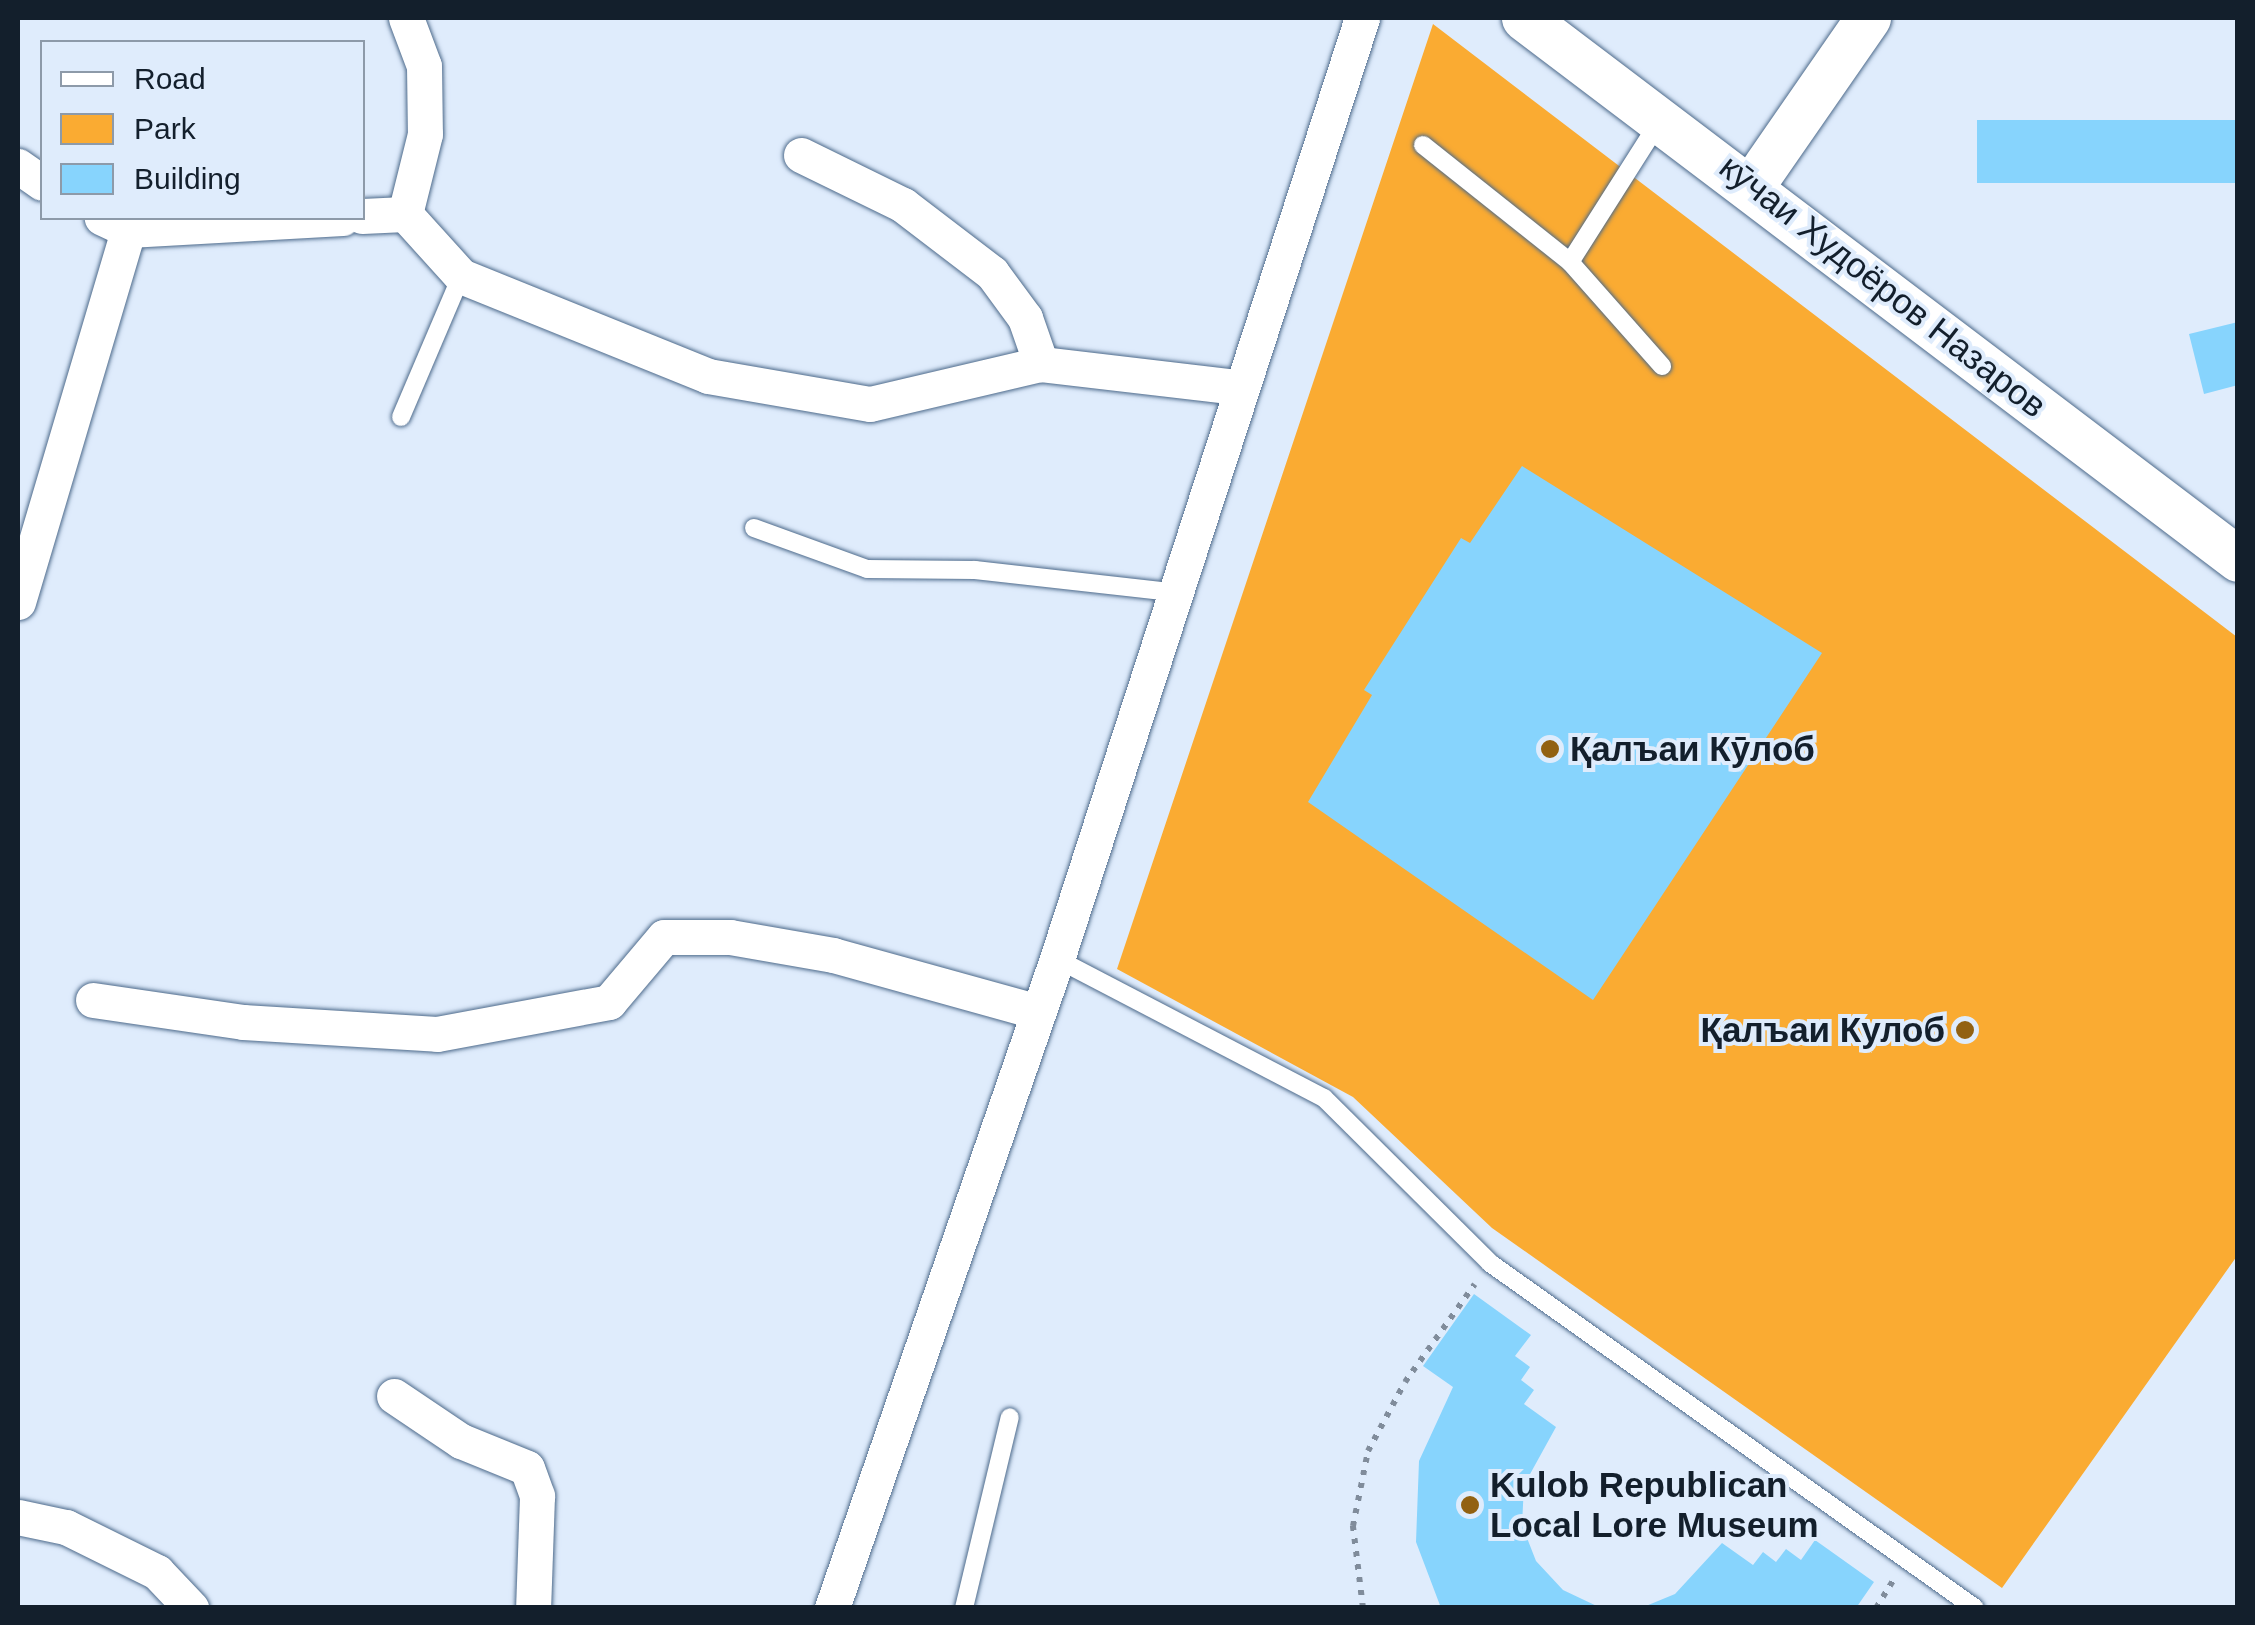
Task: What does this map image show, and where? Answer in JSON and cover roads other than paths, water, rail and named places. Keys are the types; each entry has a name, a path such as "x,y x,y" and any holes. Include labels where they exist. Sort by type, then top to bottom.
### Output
{"street":[{"path":"405,214 425,134 424,66 406,18"},
{"path":"832,1608 1035,1011 1057,959 1238,387 1362,18"},
{"name":"кӯчаи Худоёров Назаров","path":"1524,18 1752,184 2238,559"},
{"path":"1752,184 1868,18"},
{"path":"801,156 902,204 992,272 1025,318 1041,364"},
{"path":"18,166 40,182"},
{"path":"365,216 405,214"},
{"path":"405,214 460,276 708,376 870,404 1041,364 1238,387"},
{"path":"18,602 115,224 267,220"},
{"path":"93,1000 242,1022 437,1034 609,1002 664,938 730,938 833,955 1035,1011"},
{"path":"394,1396 460,1441 527,1468 538,1496 533,1608"},
{"path":"18,1517 66,1527 157,1572 191,1608"}],"lane":[{"path":"1570,262 1662,118"},
{"path":"1423,145 1570,262 1662,366"},
{"path":"401,417 460,276"},
{"path":"754,528 866,569 975,570 1172,592"},
{"path":"1057,959 1324,1098 1490,1263 1975,1608"},
{"path":"964,1608 1010,1417"}],"place":[{"name":"Қалъаи Кӯлоб","path":"1550,749"},
{"name":"Қалъаи Кулоб","path":"1965,1030"},
{"name":"Kulob Republican Local Lore Museum","path":"1470,1505"}]}
